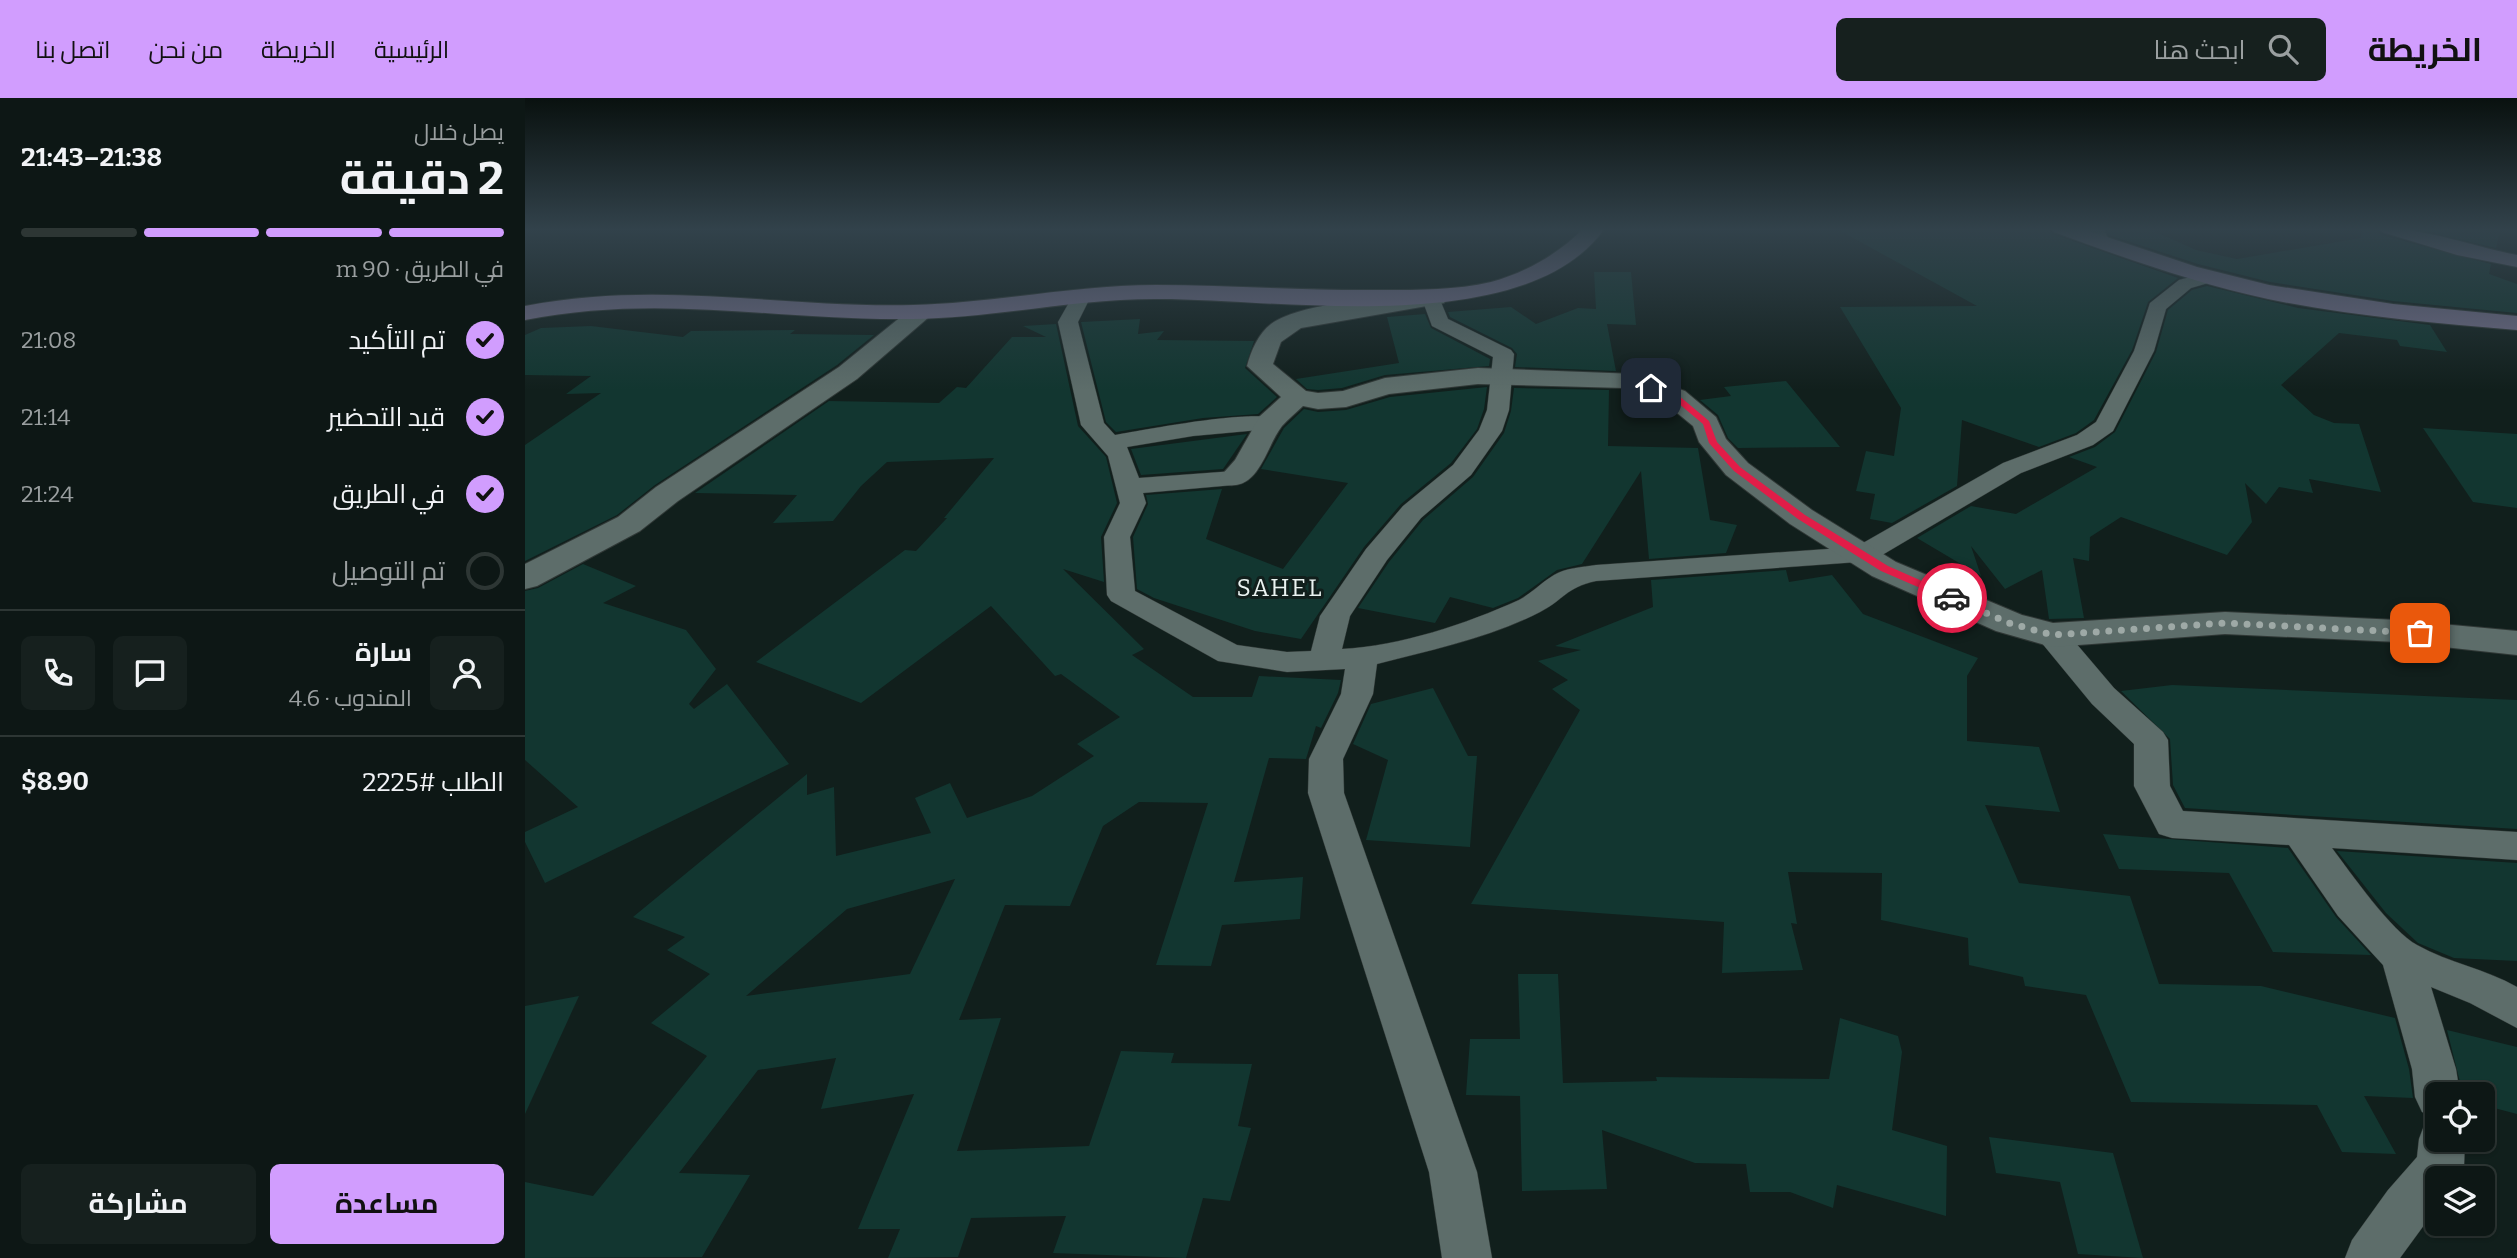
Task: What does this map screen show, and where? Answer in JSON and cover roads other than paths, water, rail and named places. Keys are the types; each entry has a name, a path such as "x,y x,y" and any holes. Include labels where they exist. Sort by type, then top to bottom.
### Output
{"main road":[{"path":"525,313 596,300 650,298 921,312 1082,296 1153,292 1352,298 1440,297 1512,282"},
{"path":"2229,282 2268,292 2383,311 2517,323"}],"street":[{"path":"1082,296 1068,322 1094,425 1120,454 1131,486 1133,503 1117,537 1121,595 1153,610 1229,654 1287,662 1343,659 1453,635 1531,605 1566,579 1596,573 1862,555 2012,468 2085,440 2105,426 2144,351 2157,307 2185,284 2191,282"},
{"path":"1467,1258 1453,1172 1326,793 1326,759 1357,694 1343,659 1335,616 1376,555 1412,512 1462,470 1490,431 1498,410 1503,377 1504,354 1439,322 1440,297 1314,318 1283,327 1263,347 1259,366 1297,397 1318,401 1346,399 1385,386 1415,382 1503,377 1627,380 1675,397 1706,423 1713,443 1737,469 1801,517 1884,569 2009,623 2052,635 2225,623 2398,631 2517,643"},
{"path":"525,579 543,567 629,524 667,494 848,373 921,312"},
{"path":"1131,486 1234,478 1247,464 1270,422 1297,397"},
{"path":"1110,443 1193,429 1270,422"},
{"path":"2052,635 2103,696 2151,740 2152,786 2172,824 2517,846"},
{"path":"2299,832 2352,905 2401,957 2485,990 2517,1009"},
{"path":"2401,957 2436,1082"},
{"path":"2370,1258 2405,1207 2440,1167 2441,1152"}],"district":[{"name":"SAHEL","path":"1280,588"}]}
